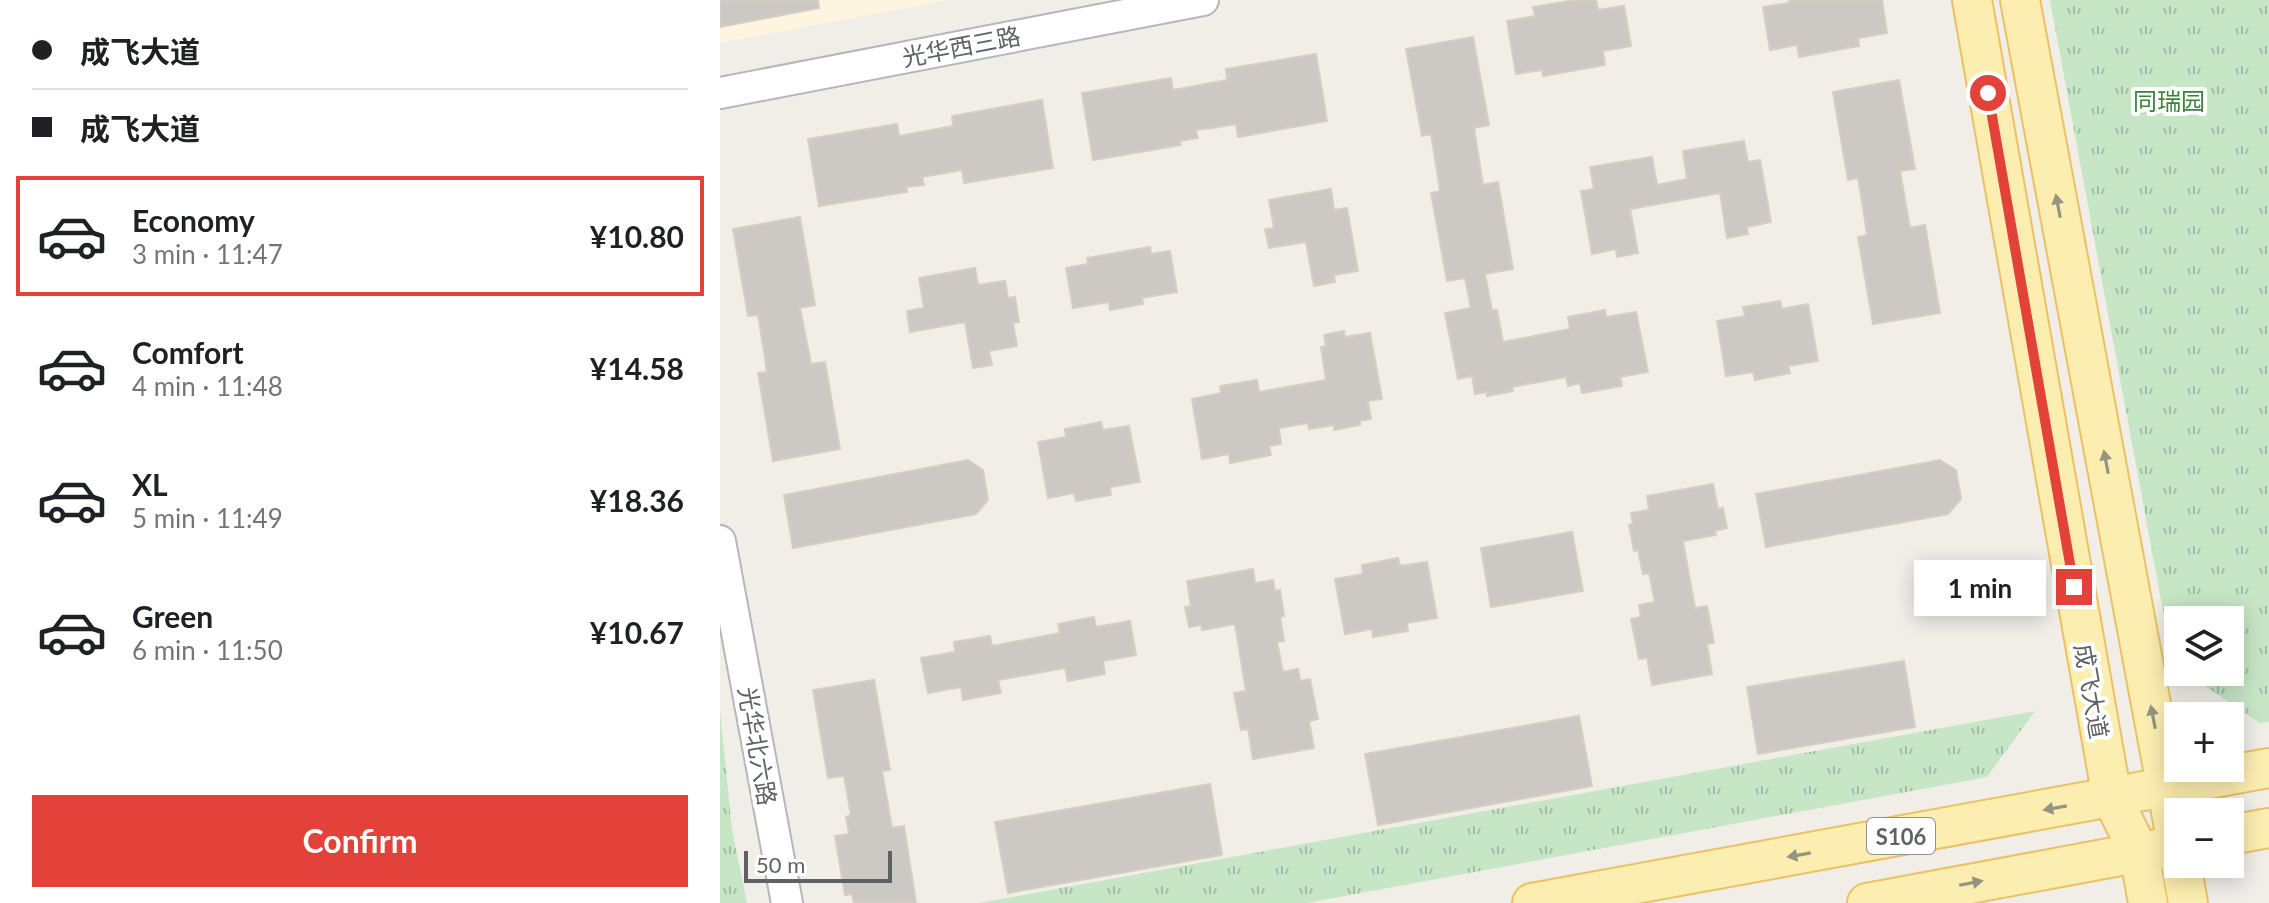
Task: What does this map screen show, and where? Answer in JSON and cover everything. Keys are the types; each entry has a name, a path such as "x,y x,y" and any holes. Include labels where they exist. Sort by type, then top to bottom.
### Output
{"main road":[{"name":"成飞大道","path":"1972,0 2112,798 2139,852 2148,903"},
{"path":"2020,0 2168,798"},
{"name":"S106","path":"1532,903 2269,768"},
{"path":"2244,832 2269,828"},
{"name":"S106","path":"1867,903 2164,848"},
{"path":"2184,878 2188,903"}],"street":[{"name":"光华西三路","path":"720,93 1203,0"},
{"name":"光华北六路","path":"720,541 787,903"}],"shaded area":[{"path":"720,0 949,0 720,43"}],"green space":[{"name":"同瑞园","path":"2050,0 2269,0 2269,722 2260,723 2244,712 2244,702 2229,702 2205,686 2244,686 2244,606 2164,606 2164,616"},
{"path":"720,711 732,830 747,903 720,903"},
{"path":"2035,711 1987,777 1307,903 979,903"}],"building":[{"path":"720,0 818,0 819,8 720,27"},
{"path":"1596,0 1598,10 1624,6 1631,46 1603,51 1605,65 1543,76 1542,70 1516,74 1507,21 1535,16 1533,7"},
{"path":"1789,0 1882,0 1887,33 1858,38 1859,46 1799,57 1797,45 1770,50 1763,7 1789,3"},
{"path":"1473,37 1489,125 1474,128 1483,185 1498,182 1513,269 1485,274 1492,310 1497,310 1503,342 1570,329 1568,317 1605,310 1606,317 1636,312 1648,372 1620,377 1622,386 1582,393 1580,383 1568,386 1566,377 1512,387 1513,391 1487,396 1487,392 1475,394 1472,376 1458,379 1445,313 1471,308 1465,278 1447,281 1431,193 1440,191 1431,134 1422,136 1406,49"},
{"path":"1316,54 1327,121 1238,137 1236,124 1196,130 1198,138 1180,141 1181,145 1093,160 1082,93 1171,78 1173,90 1227,80 1226,69"},
{"path":"1899,80 1915,169 1900,171 1910,228 1925,225 1940,313 1873,324 1858,237 1867,235 1858,178 1848,180 1833,92"},
{"path":"1042,100 1053,168 964,183 962,170 922,177 924,185 906,187 907,192 819,206 808,139 897,124 899,136 953,126 952,116"},
{"path":"1744,141 1748,162 1760,160 1771,222 1747,227 1748,234 1727,238 1720,193 1630,209 1638,253 1617,257 1616,249 1592,254 1581,191 1594,189 1590,167 1652,157 1657,185 1687,179 1683,151"},
{"path":"1331,189 1334,210 1347,208 1358,271 1334,275 1335,282 1314,286 1306,242 1269,248 1265,229 1274,228 1269,200"},
{"path":"800,217 815,305 800,308 811,364 825,362 840,449 773,461 758,373 767,372 758,315 748,316 733,229"},
{"path":"1150,247 1151,254 1170,251 1177,292 1142,298 1143,304 1110,310 1109,302 1073,308 1066,268 1088,264 1087,258"},
{"path":"975,268 978,285 1005,281 1008,298 1015,297 1019,322 1013,323 1017,346 989,351 992,365 973,368 965,322 910,332 907,311 924,308 919,278"},
{"path":"1780,301 1782,309 1808,304 1818,361 1788,366 1790,373 1755,380 1753,372 1726,376 1717,321 1745,316 1743,307"},
{"path":"1344,331 1345,337 1370,333 1382,399 1368,401 1371,419 1360,421 1360,425 1334,430 1334,425 1309,429 1308,423 1279,428 1281,444 1269,446 1271,455 1230,463 1229,454 1202,459 1192,399 1221,393 1220,386 1257,380 1259,392 1326,380 1321,347 1326,346 1324,335"},
{"path":"1101,422 1103,430 1129,426 1140,482 1110,487 1111,495 1076,501 1074,493 1048,498 1038,442 1066,437 1065,429"},
{"path":"968,460 983,470 988,500 976,514 793,548 784,495"},
{"path":"1940,460 1956,470 1961,499 1948,514 1766,547 1756,494"},
{"path":"1713,484 1718,509 1723,508 1727,528 1715,531 1716,535 1683,541 1695,608 1707,606 1714,643 1707,644 1712,674 1652,685 1647,658 1639,659 1631,619 1641,617 1639,605 1655,602 1649,573 1643,574 1638,550 1634,551 1629,525 1633,524 1631,513 1649,510 1647,496"},
{"path":"1572,532 1583,591 1491,607 1481,548"},
{"path":"1398,558 1400,566 1427,562 1437,618 1407,623 1408,631 1373,637 1372,629 1345,634 1335,579 1363,574 1362,565"},
{"path":"1253,569 1255,583 1273,580 1275,591 1280,590 1284,641 1277,642 1283,672 1298,669 1300,681 1310,679 1318,719 1309,721 1314,748 1253,759 1248,729 1241,730 1234,693 1246,691 1235,624 1202,630 1201,625 1189,627 1185,607 1191,606 1187,581"},
{"path":"1094,617 1096,627 1130,621 1136,655 1103,661 1105,674 1068,681 1065,668 998,680 1001,693 963,700 961,687 928,693 921,658 955,652 954,642 990,636 992,646 1060,633 1058,624"},
{"path":"1904,661 1915,727 1758,754 1747,687"},
{"path":"874,680 890,770 882,771 892,828 904,826 916,903 854,903 852,894 845,895 835,836 849,834 846,817 851,815 844,776 828,778 813,690"},
{"path":"1579,716 1592,786 1378,825 1365,754"},
{"path":"1210,784 1222,855 1008,893 995,822"}],"route":[{"path":"1988,93 2074,587"}]}
